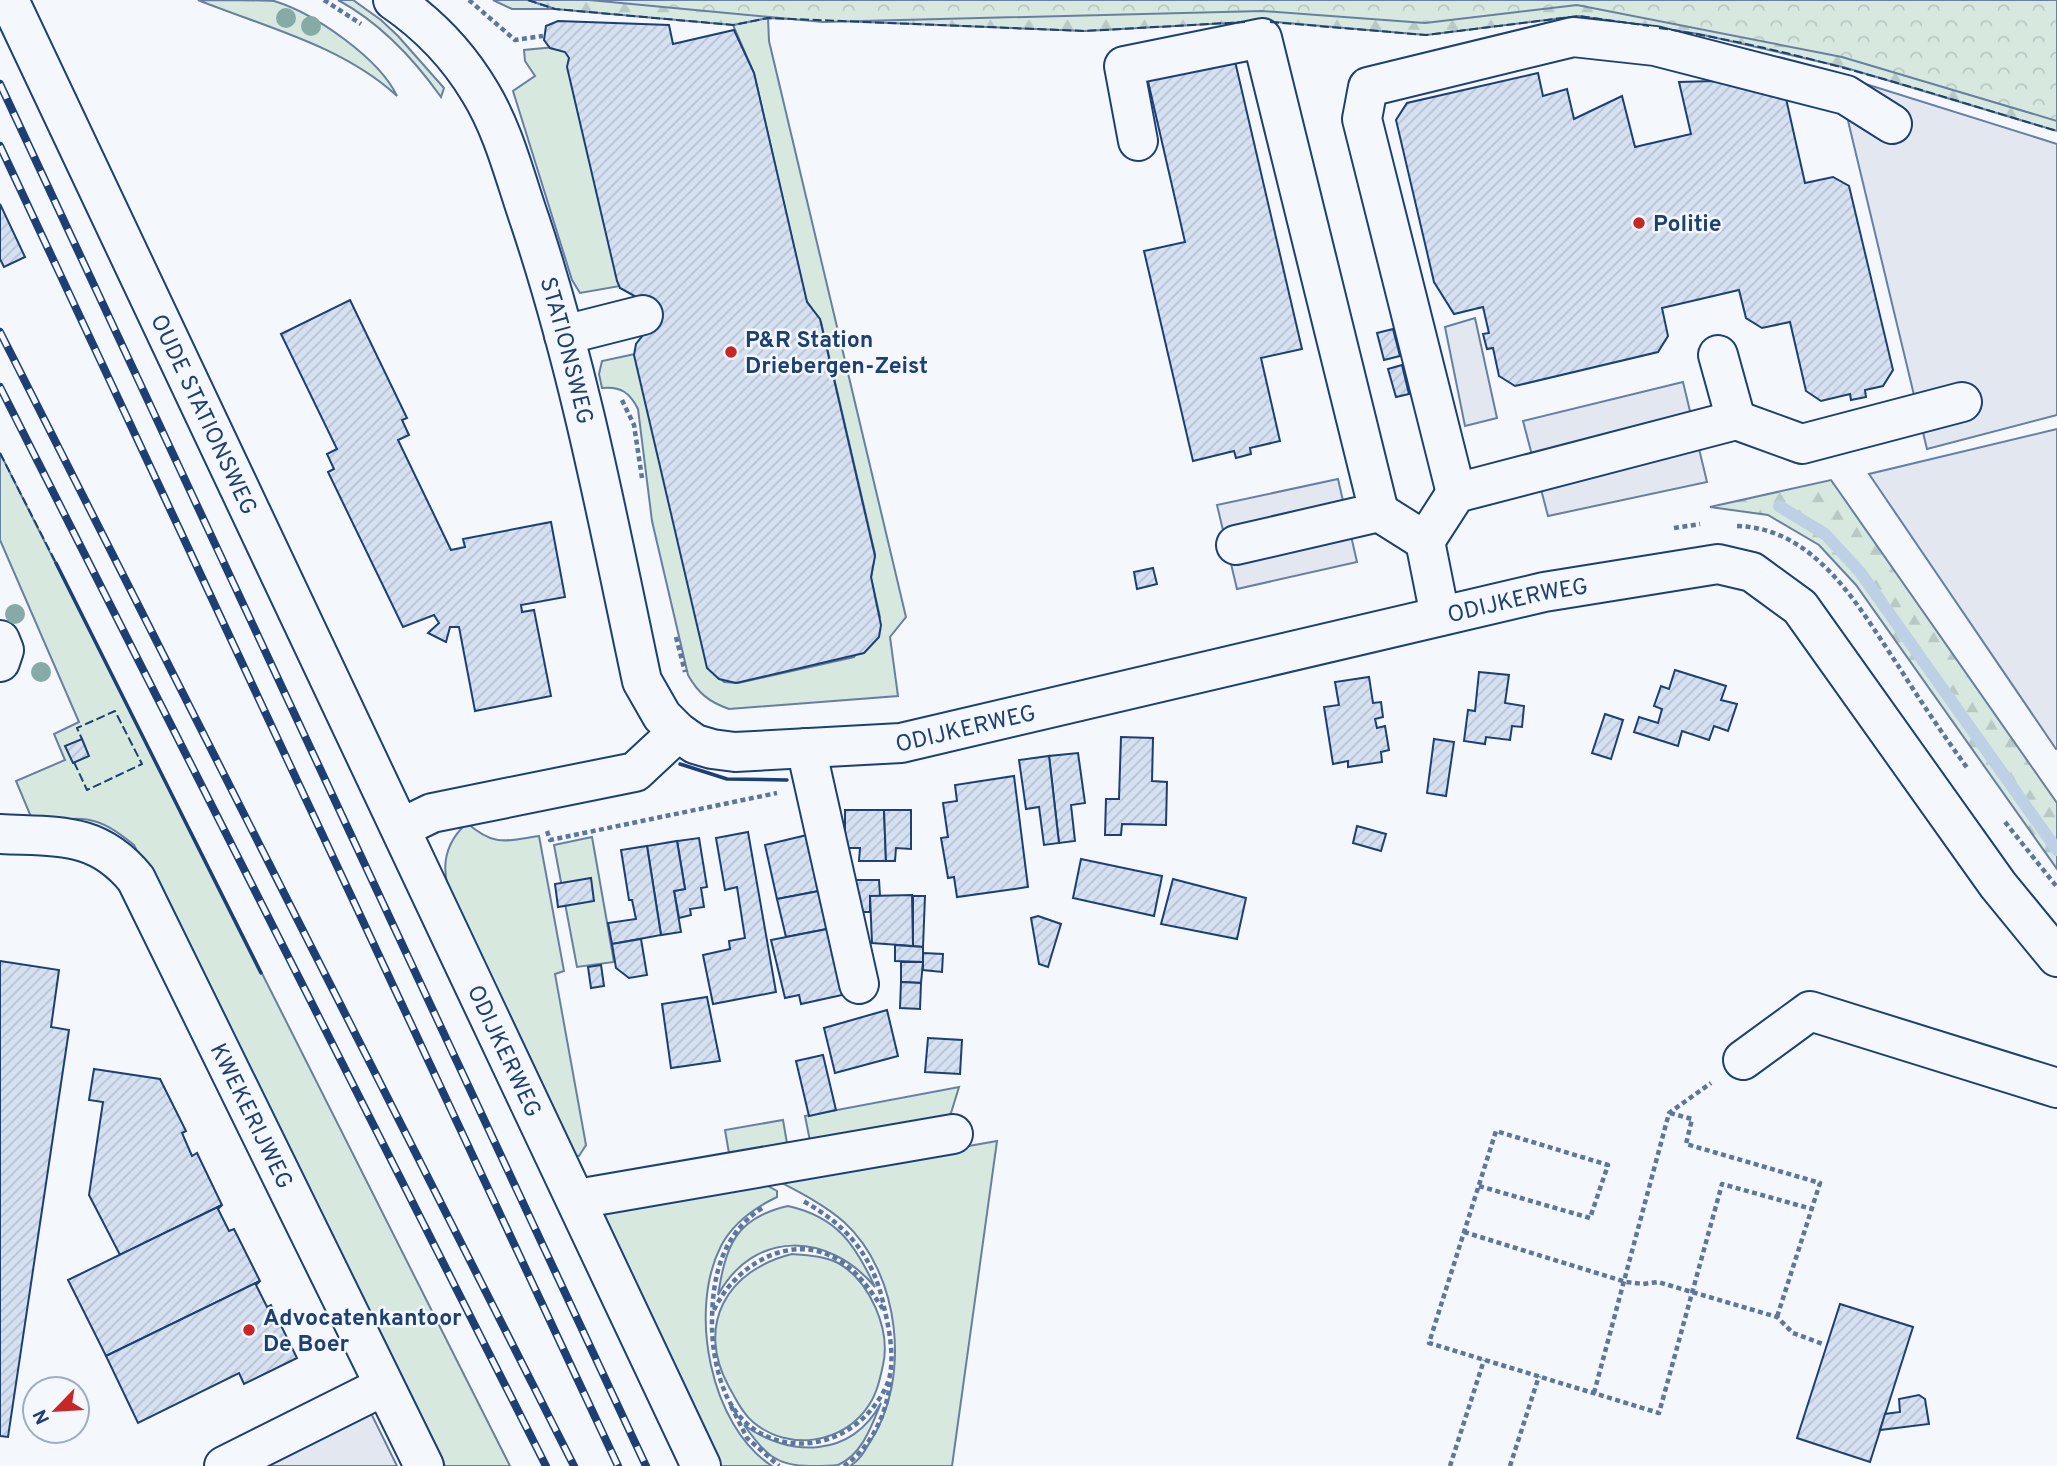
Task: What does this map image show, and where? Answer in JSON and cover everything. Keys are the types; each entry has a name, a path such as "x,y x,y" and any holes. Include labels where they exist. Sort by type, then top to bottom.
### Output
{"street":[{"name":"OUDE STATIONSWEG","path":"9,0 401,828"},
{"name":"STATIONSWEG","path":"393,0 433,32 460,62 481,93 510,161 583,404 642,681 662,716 678,732"},
{"path":"1456,493 1362,119 1368,87 1573,37 1655,46 1846,95 1892,124"},
{"path":"1138,141 1124,66 1262,38 1379,512 1425,541"},
{"path":"564,335 643,315"},
{"path":"1718,355 1736,420"},
{"path":"1440,616 1425,541 1456,493 1736,420 1802,444 1962,402"},
{"path":"1236,545 1379,512"},
{"name":"ODIJKERWEG","path":"678,732 695,744 735,752 901,743 1544,592 1718,564 1752,572 1800,607 1998,886 2057,957"},
{"path":"0,640 4,650 0,662"},
{"path":"401,828 432,813 635,772 678,732"},
{"path":"806,748 859,984"},
{"name":"ODIJKERWEG","path":"401,828 701,1466"},
{"name":"KWEKERIJWEG","path":"0,834 78,838 110,853 136,879 424,1466"},
{"path":"1744,1060 1810,1012 2057,1088"},
{"path":"577,1199 953,1134"},
{"path":"224,1466 384,1386"}],"path":[{"path":"324,0 367,28"},
{"path":"469,0 515,40 543,36"},
{"path":"536,833 548,830 550,840 814,785"},
{"path":"1594,1393 1626,1282 1669,1113 1744,1060"},
{"path":"1669,1113 1692,1119 1686,1144 1820,1183 1777,1317"},
{"path":"1479,1186 1590,1218 1608,1164 1496,1131 1429,1343 1659,1413 1723,1184 1812,1209"},
{"path":"792,1199 800,1199 847,1230 873,1273 886,1314 889,1394 878,1425 862,1450 844,1466"},
{"path":"766,1206 737,1229 726,1244 714,1288 712,1314 715,1360 728,1398 747,1438 779,1466"},
{"path":"1464,1232 1626,1282 1658,1282 1777,1317 1793,1333 1823,1344"},
{"path":"712,1314 720,1298 740,1273 763,1257 791,1250 836,1258 861,1279 886,1314"},
{"path":"1450,1466 1484,1360"},
{"path":"1510,1466 1539,1376"},
{"path":"728,1398 753,1427 772,1439 794,1445 813,1445 850,1430 866,1415 890,1377"}],"green space":[{"path":"198,0 274,1 290,7 326,26 361,52 376,67 397,96 353,64 328,51"},
{"path":"338,0 353,0 398,36 444,88 441,97 395,42 368,19"},
{"path":"493,0 528,0 555,9 512,9"},
{"path":"528,0 1840,0 2057,81 2057,131 1843,67 1699,34 1579,16 1426,35 1265,21 1085,31 768,18 733,25 555,9"},
{"path":"589,0 2057,0 2057,121 1842,57 1577,5 1425,23 1262,11 823,22"},
{"path":"768,18 769,41 906,617 890,637 898,696 729,709 705,696 688,675 652,521 638,409 624,392 615,388 602,388 599,374 602,361 635,354 710,669 724,682 738,683 854,657 880,617 871,578 875,554 821,322 806,300 754,73 733,25"},
{"path":"555,47 574,52 620,286 580,293 572,280 513,91 535,76 525,61 524,50"},
{"path":"0,453 510,1466 445,1466 134,845 98,822 64,819 34,824 16,781 65,760 54,734 79,722 0,540"},
{"path":"1831,480 2057,803 2057,869 1856,585 1819,545 1768,515 1710,507"},
{"path":"467,823 493,839 539,836 564,971 555,974 586,1145 579,1156 572,1155 448,887 445,869 447,852"},
{"path":"592,837 614,962 577,967 554,845"},
{"path":"959,1087 951,1113 942,1122 811,1146 805,1116"},
{"path":"783,1120 788,1149 730,1159 725,1130"},
{"path":"997,1141 952,1466 850,1466 870,1442 883,1417 891,1389 895,1359 894,1328 888,1298 878,1270 863,1244 844,1222 820,1204 776,1180"},
{"path":"761,1182 777,1191 777,1197 745,1217 721,1246 711,1272 706,1302 706,1333 720,1396 733,1424 751,1448 772,1466 714,1466 601,1213"},
{"path":"788,1206 819,1217 842,1234 852,1245 875,1287 857,1269 836,1256 815,1248 793,1246 771,1249 751,1258 733,1273 718,1295 725,1262 736,1237 756,1218"},
{"path":"792,1254 827,1259 849,1271 860,1282 876,1308 884,1337 882,1370 869,1405 845,1428 815,1439 782,1437 753,1422 729,1387 719,1364 715,1342 723,1303 735,1287 750,1273 769,1262"},
{"path":"881,1403 860,1447 838,1465 788,1464 764,1450 744,1425 781,1443 818,1447 837,1443 853,1434 868,1421"}],"shaded area":[{"path":"1837,75 2057,144 2057,415 1927,449"},
{"path":"1475,318 1497,418 1465,426 1445,327"},
{"path":"1683,382 1707,482 1548,516 1523,421"},
{"path":"2057,429 2057,749 2056,749 1869,474"},
{"path":"1338,479 1357,562 1237,589 1217,505"},
{"path":"363,1397 397,1466 224,1466"}],"building":[{"name":"P&R Station Driebergen-Zeist","path":"558,21 669,25 673,44 734,30 754,73 807,302 820,319 875,556 871,577 881,625 879,637 864,653 736,683 719,679 707,668 634,355 636,344 647,330 640,299 620,288 617,281 567,67 569,58 565,52 550,48 544,40 546,26"},
{"path":"1234,57 1302,349 1261,358 1280,441 1250,448 1251,454 1236,458 1234,451 1193,461 1144,251 1185,242 1147,77"},
{"name":"Politie","path":"1538,73 1543,96 1567,89 1574,119 1622,96 1635,147 1691,134 1679,82 1715,81 1785,94 1805,183 1833,177 1849,186 1893,370 1883,386 1865,390 1866,397 1851,400 1850,394 1821,401 1806,391 1790,322 1762,328 1746,318 1739,290 1662,308 1668,336 1658,352 1515,386 1499,376 1493,348 1487,349 1483,334 1489,333 1483,307 1454,314 1434,282 1396,120 1407,103"},
{"path":"0,204 25,257 4,267 0,259"},
{"path":"350,300 407,418 402,420 409,435 398,440 451,550 465,547 463,539 551,522 565,597 521,605 522,612 534,610 551,696 475,711 459,627 450,627 446,642 428,633 439,623 434,615 403,627 328,472 334,469 327,454 337,449 281,334"},
{"path":"1393,329 1400,356 1384,360 1377,333"},
{"path":"1402,365 1409,394 1396,397 1388,369"},
{"path":"1153,568 1157,584 1137,589 1134,572"},
{"path":"1675,670 1726,686 1721,700 1737,704 1728,731 1714,726 1709,740 1682,731 1678,746 1634,732 1639,717 1658,723 1662,709 1654,706 1661,686 1669,689"},
{"path":"1479,672 1509,675 1505,703 1524,706 1522,727 1512,726 1510,740 1486,737 1485,744 1464,741 1468,710 1475,711"},
{"path":"1369,677 1373,703 1381,702 1383,717 1375,719 1377,728 1385,726 1389,750 1381,752 1382,762 1348,767 1348,761 1333,764 1324,707 1339,705 1335,682"},
{"path":"1605,714 1623,720 1611,759 1592,753"},
{"path":"1121,737 1153,738 1152,781 1167,782 1166,825 1122,824 1121,835 1105,835 1106,799 1119,799"},
{"path":"82,739 89,756 73,763 65,746"},
{"path":"1434,739 1454,742 1446,796 1427,793"},
{"path":"1078,753 1085,803 1071,805 1075,841 1059,843 1049,756"},
{"path":"1049,756 1059,843 1044,845 1039,807 1026,809 1019,760"},
{"path":"1014,776 1028,887 957,897 954,877 948,878 941,838 948,837 943,803 957,801 955,785"},
{"path":"845,810 884,810 886,861 859,861 860,848 845,848"},
{"path":"884,810 911,810 911,849 896,848 895,861 886,861"},
{"path":"1357,826 1386,834 1381,851 1353,843"},
{"path":"748,832 776,992 713,1004 703,955 730,949 729,941 745,938 737,887 725,890 716,838"},
{"path":"807,835 819,891 777,899 765,845"},
{"path":"699,838 707,887 701,888 704,907 690,909 691,915 679,918 674,891 685,889 677,841"},
{"path":"677,841 685,889 674,891 681,932 661,935 647,846"},
{"path":"647,846 661,935 612,944 608,923 636,919 632,900 629,900 621,850"},
{"path":"1081,859 1162,876 1154,916 1073,898"},
{"path":"591,878 594,901 558,907 555,884"},
{"path":"1173,879 1246,898 1237,939 1161,924"},
{"path":"852,880 879,880 880,896 870,896 870,912 855,912"},
{"path":"819,891 827,929 786,937 777,899"},
{"path":"912,895 913,946 872,943 870,896"},
{"path":"913,896 925,896 923,947 913,946"},
{"path":"1038,916 1061,924 1048,967 1039,964 1031,918"},
{"path":"827,929 842,995 801,1004 799,995 785,998 771,940"},
{"path":"641,939 647,975 629,978 616,968 612,944"},
{"path":"895,945 923,947 923,962 895,961"},
{"path":"923,953 943,954 942,972 923,970"},
{"path":"0,961 59,970 51,1027 69,1030 8,1437 0,1436"},
{"path":"901,962 923,962 921,983 901,982"},
{"path":"601,965 604,986 591,988 588,967"},
{"path":"901,982 921,983 920,1009 900,1008"},
{"path":"707,997 720,1061 671,1068 662,1004"},
{"path":"887,1010 898,1056 835,1073 824,1028"},
{"path":"928,1038 962,1040 960,1074 925,1072"},
{"path":"823,1055 836,1110 809,1116 796,1061"},
{"path":"94,1069 160,1079 186,1131 182,1133 192,1156 197,1153 222,1205 120,1255 89,1195 103,1102 89,1100"},
{"path":"222,1205 218,1209 229,1231 234,1229 260,1281 106,1356 68,1280"},
{"path":"260,1281 256,1285 267,1307 271,1305 297,1358 244,1384 239,1373 138,1423 106,1356"},
{"path":"1840,1304 1913,1327 1870,1462 1797,1438"},
{"path":"1919,1395 1925,1399 1929,1424 1880,1430 1885,1414 1900,1412 1899,1399"}],"waterway":[{"path":"1779,506 1825,534 1860,572 2057,850"}],"railway":[{"path":"0,84 646,1466"},
{"path":"0,146 618,1466"},
{"path":"0,332 574,1466"},
{"path":"0,387 546,1466"}],"fence":[{"path":"528,0 555,9 733,25 768,18 1085,31 1245,22"},
{"path":"1270,22 1426,35 1579,16 1649,26"},
{"path":"1659,28 1810,59 2057,131"},
{"path":"0,453 56,563"},
{"path":"74,762 87,790 142,764 115,711 77,728 82,739"}],"wall":[{"path":"56,563 261,973"},
{"path":"680,764 727,779 787,780"}],"place":[{"name":"Politie","path":"1639,223"},
{"name":"P&R Station Driebergen-Zeist","path":"731,352"},
{"name":"Advocatenkantoor De Boer","path":"249,1330"}]}
